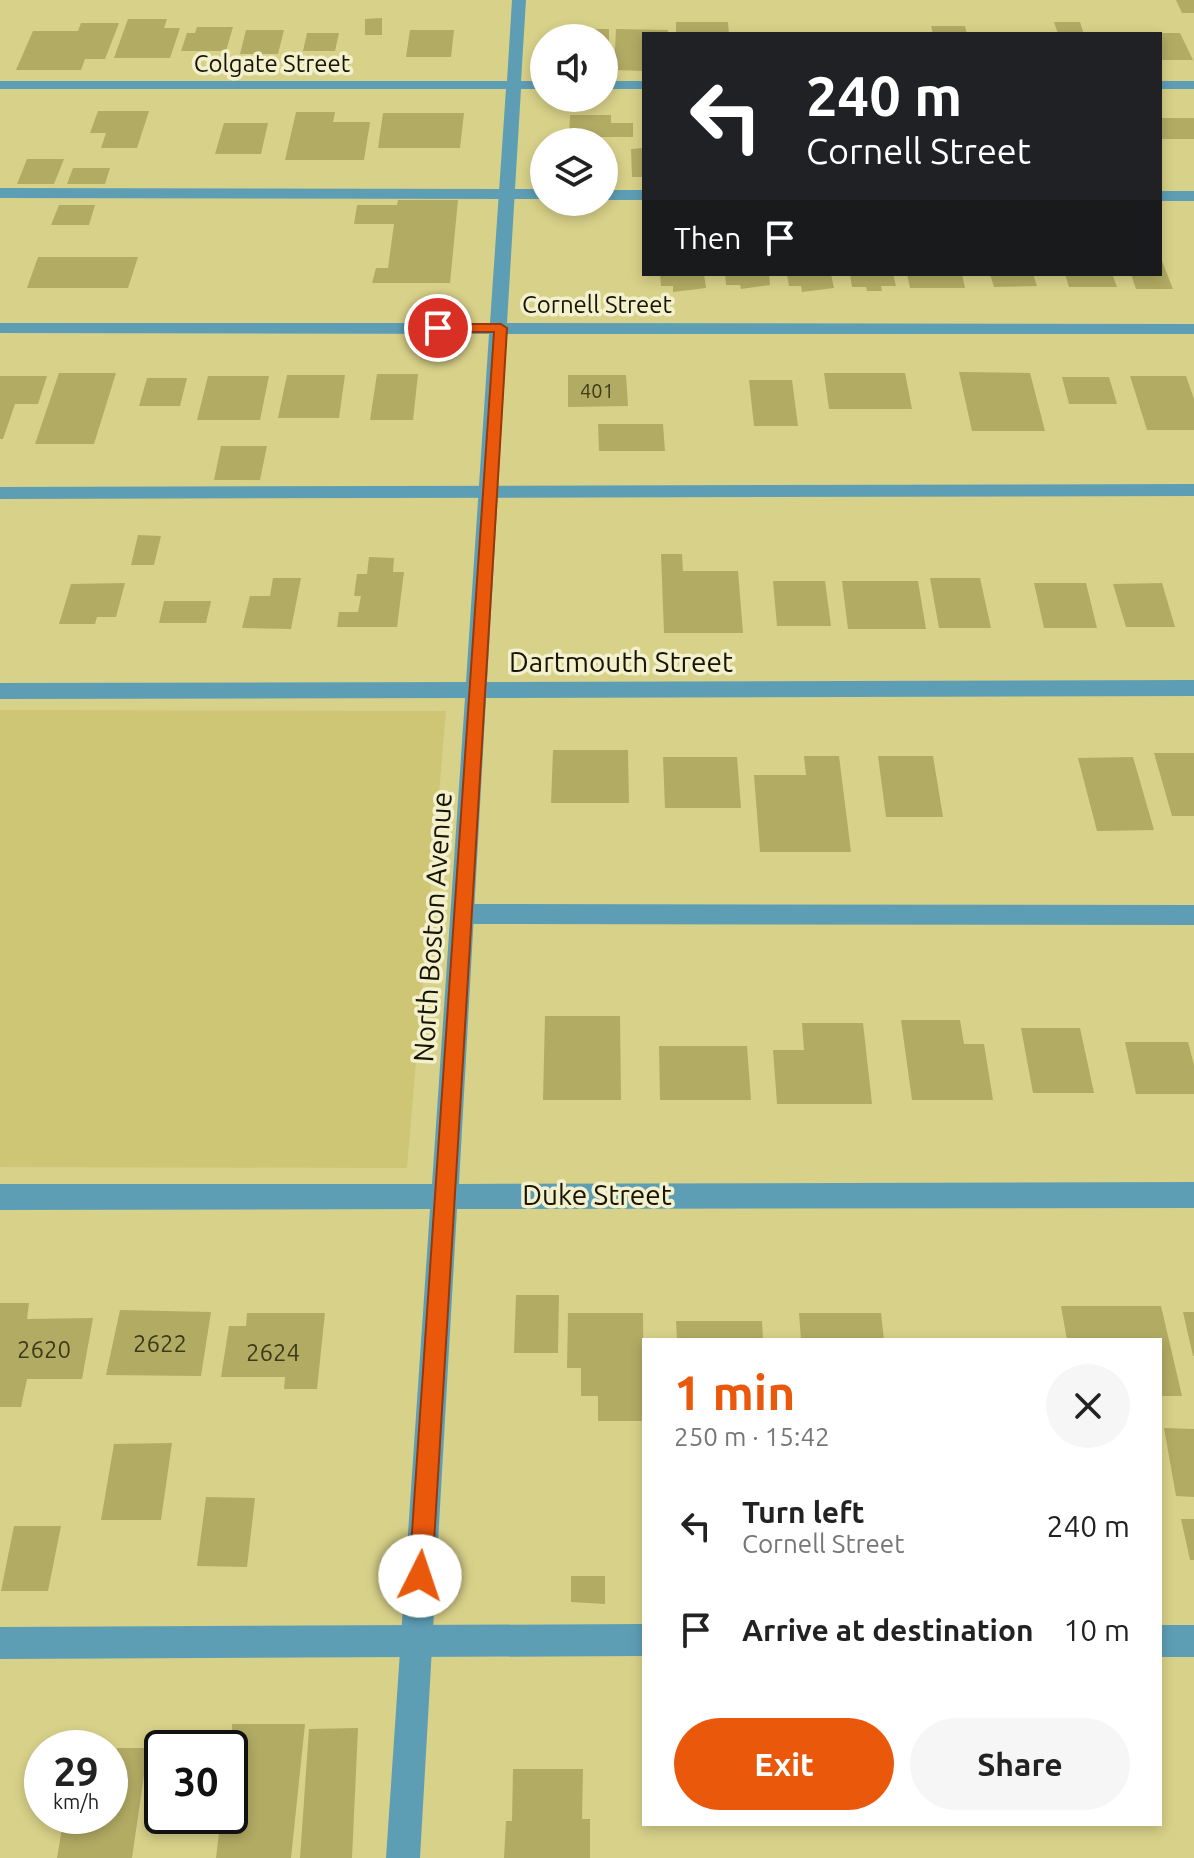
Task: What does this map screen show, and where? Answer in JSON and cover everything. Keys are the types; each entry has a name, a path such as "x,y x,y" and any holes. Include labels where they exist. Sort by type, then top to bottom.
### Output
{"street":[{"name":"North Boston Avenue","path":"403,1858 491,491 519,0"},
{"name":"Colgate Street","path":"0,85 530,85"},
{"path":"618,85 642,85"},
{"path":"1162,85 1194,85"},
{"path":"0,193 530,194"},
{"path":"618,195 642,195"},
{"path":"1162,196 1194,196"},
{"name":"Cornell Street","path":"0,328 1194,329"},
{"path":"0,493 1194,490"},
{"name":"Dartmouth Street","path":"0,691 1194,688"},
{"path":"463,914 1194,915"},
{"name":"Duke Street","path":"0,1197 1194,1195"},
{"path":"0,1643 642,1640"},
{"path":"1162,1641 1194,1641"}],"shaded area":[{"path":"0,710 446,711 407,1168 0,1167"}],"building":[{"path":"1176,0 1194,0 1194,13 1182,13"},
{"path":"382,18 382,35 365,35 365,19"},
{"path":"128,19 167,19 164,28 180,28 170,58 114,58"},
{"path":"676,22 728,22 729,32 676,32"},
{"path":"1054,22 1080,22 1083,32 1057,32"},
{"path":"81,23 119,23 105,59 85,59 81,70 16,70 33,31 78,31"},
{"path":"931,26 965,26 966,32 932,32"},
{"path":"197,27 233,27 226,51 181,51 187,33 195,33"},
{"path":"618,29 668,30 642,32 642,71 618,70"},
{"path":"246,30 284,30 278,54 240,54"},
{"path":"410,30 454,30 451,57 406,57"},
{"path":"307,33 339,33 335,51 303,51"},
{"path":"1162,33 1180,33 1193,60 1162,60"},
{"path":"98,111 149,111 137,148 101,148 106,133 90,133"},
{"path":"296,112 335,112 333,122 370,122 364,160 285,160"},
{"path":"383,113 464,113 460,148 378,148"},
{"path":"570,115 611,115 611,123 633,123 633,137 618,137 618,128 569,128"},
{"path":"1162,118 1194,118 1194,139 1162,139"},
{"path":"224,123 268,123 261,154 215,154"},
{"path":"642,148 642,177 632,177 631,149"},
{"path":"27,159 64,159 54,184 17,184"},
{"path":"73,168 110,168 105,184 67,184"},
{"path":"398,200 458,200 450,283 372,283 376,268 388,268 394,224 354,224 357,205 397,205"},
{"path":"59,205 95,205 89,225 51,225"},
{"path":"38,257 138,257 128,288 27,288"},
{"path":"1162,261 1173,289 1136,289 1132,276 1162,276"},
{"path":"660,276 704,276 706,288 673,292 673,286 661,286"},
{"path":"725,276 769,276 770,285 741,289 740,285 726,285"},
{"path":"787,276 831,276 834,288 802,292 801,286 789,286"},
{"path":"850,276 894,276 896,286 881,286 882,291 852,287"},
{"path":"907,276 962,276 965,288 910,288"},
{"path":"991,276 1034,276 1037,286 994,287"},
{"path":"1066,276 1113,276 1117,287 1069,287"},
{"path":"959,372 1030,373 1045,431 972,431"},
{"path":"59,373 116,373 94,444 35,444"},
{"path":"824,373 905,373 912,409 829,409"},
{"path":"377,374 418,374 413,420 370,420"},
{"path":"287,375 345,375 339,418 278,418"},
{"path":"568,375 626,375 628,406 568,407"},
{"path":"0,376 47,376 38,404 15,404 3,439 0,439"},
{"path":"208,376 269,376 260,420 197,420"},
{"path":"1130,376 1186,376 1194,399 1194,430 1147,430"},
{"path":"1062,377 1109,377 1117,404 1069,404"},
{"path":"147,378 187,378 180,406 139,406"},
{"path":"749,380 792,380 798,426 754,426"},
{"path":"598,424 663,424 665,451 599,451"},
{"path":"221,446 267,446 260,480 214,480"},
{"path":"138,535 161,536 154,565 131,565"},
{"path":"661,554 682,554 683,571 738,571 743,633 664,633"},
{"path":"369,557 394,558 393,572 404,572 397,627 337,627 339,612 358,612 361,596 354,596 357,574 367,574"},
{"path":"273,578 301,578 291,629 242,628 250,596 270,596"},
{"path":"930,578 980,578 991,628 939,628"},
{"path":"773,581 825,581 831,626 777,626"},
{"path":"842,581 918,581 926,629 848,629"},
{"path":"125,583 116,617 97,617 95,624 59,624 71,584"},
{"path":"1034,583 1086,583 1097,628 1044,628"},
{"path":"1162,583 1175,627 1126,627 1113,584"},
{"path":"164,601 211,601 206,623 159,623"},
{"path":"553,750 628,750 629,803 551,803"},
{"path":"1154,753 1194,753 1194,816 1172,816"},
{"path":"804,756 839,756 851,852 760,852 754,775 806,775"},
{"path":"878,756 933,756 943,817 886,817"},
{"path":"663,757 737,757 741,808 665,808"},
{"path":"1133,757 1154,830 1097,831 1078,758"},
{"path":"545,1016 620,1016 621,1100 543,1100"},
{"path":"901,1020 960,1020 964,1044 984,1044 993,1100 912,1100"},
{"path":"802,1023 863,1023 872,1104 777,1104 773,1050 804,1050"},
{"path":"1021,1028 1080,1028 1094,1093 1033,1093"},
{"path":"1125,1042 1188,1042 1194,1065 1194,1094 1136,1094"},
{"path":"659,1046 747,1046 751,1100 660,1100"},
{"path":"516,1295 559,1295 558,1353 514,1353"},
{"path":"0,1303 29,1303 27,1319 93,1318 82,1379 27,1379 21,1407 0,1407"},
{"path":"1061,1306 1161,1306 1182,1396 1162,1396 1162,1338 1067,1338"},
{"path":"120,1310 211,1312 201,1376 106,1375"},
{"path":"1183,1312 1194,1312 1194,1356 1193,1356"},
{"path":"247,1313 325,1313 317,1389 284,1389 285,1377 221,1377 229,1326 246,1326"},
{"path":"568,1313 643,1313 642,1421 598,1421 598,1396 581,1396 581,1368 567,1368"},
{"path":"799,1313 881,1313 884,1338 801,1338"},
{"path":"676,1321 762,1321 763,1338 677,1338"},
{"path":"1164,1428 1194,1429 1194,1497 1176,1496"},
{"path":"172,1443 161,1520 101,1520 114,1444"},
{"path":"206,1497 255,1498 247,1567 197,1566"},
{"path":"1181,1519 1194,1519 1194,1560 1190,1560"},
{"path":"14,1526 61,1526 48,1591 1,1591"},
{"path":"571,1576 605,1576 605,1604 571,1602"},
{"path":"232,1724 305,1724 291,1858 216,1858 219,1834 248,1834 248,1730 232,1730"},
{"path":"358,1728 352,1858 300,1858 309,1729"},
{"path":"128,1748 144,1748 144,1776 132,1858 57,1858 61,1834 128,1834"},
{"path":"513,1769 583,1769 582,1819 590,1819 590,1858 504,1858 506,1821 512,1821"}],"route":[{"path":"420,1576 501,328 438,328"}]}
